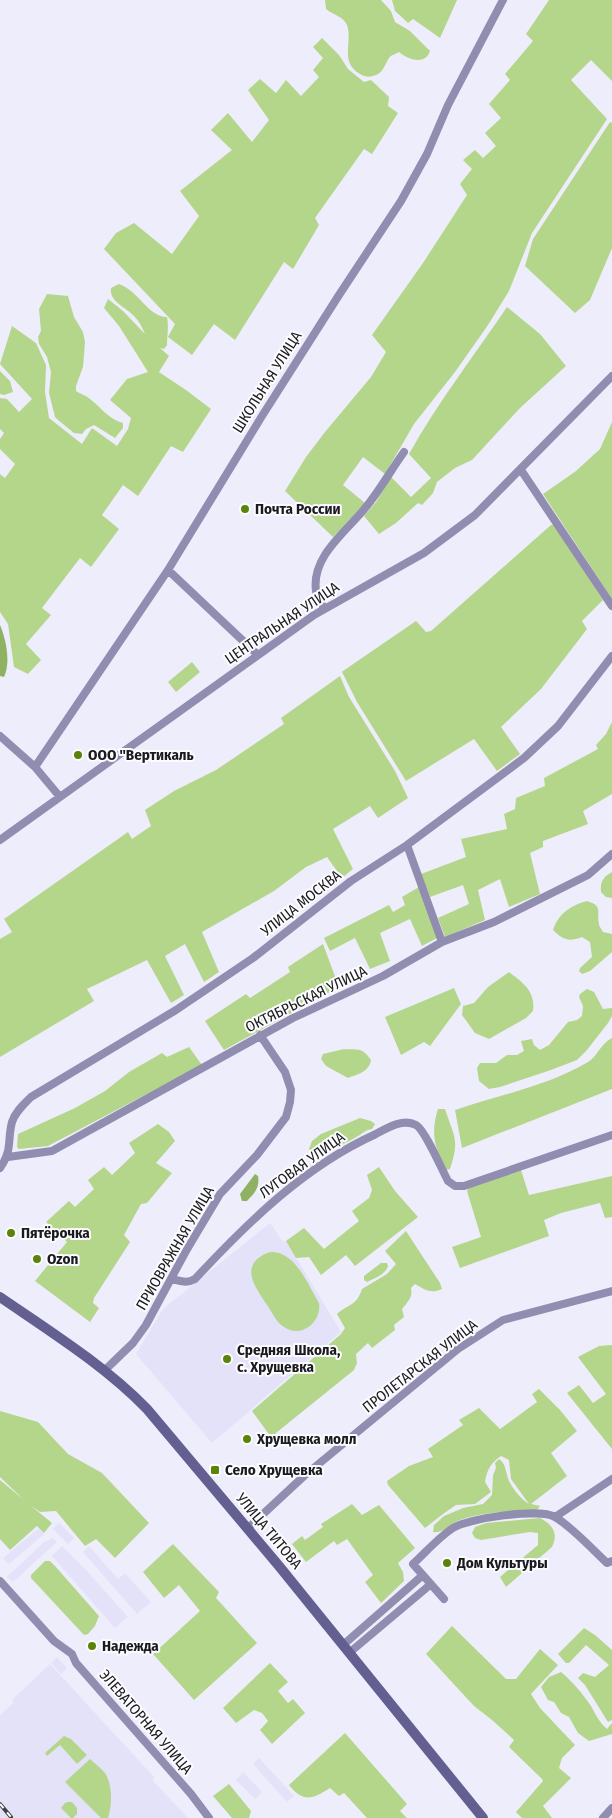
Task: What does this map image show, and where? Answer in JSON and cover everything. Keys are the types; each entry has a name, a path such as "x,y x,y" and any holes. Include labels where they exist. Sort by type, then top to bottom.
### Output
{"main road":[{"name":"УЛИЦА ТИТОВА","path":"0,1297 105,1370 126,1387 147,1409 483,1818"}],"street":[{"name":"ШКОЛЬНАЯ УЛИЦА","path":"35,767 168,570 338,295 401,201 427,154 448,104 503,0"},
{"name":"ЦЕНТРАЛЬНАЯ УЛИЦА","path":"0,840 324,609 424,553 475,514 521,470 612,376"},
{"path":"324,609 316,592 316,577 320,563 366,507 404,452"},
{"path":"521,470 612,606"},
{"path":"168,570 258,655"},
{"name":"УЛИЦА МОСКВА","path":"8,1157 12,1121 19,1109 31,1097 176,1010 253,958 351,882 407,845 541,743 558,726 612,656"},
{"path":"0,736 35,767 60,797"},
{"path":"407,845 442,942"},
{"name":"ОКТЯБРЬСКАЯ УЛИЦА","path":"8,1157 52,1151 260,1035 383,976 442,942 527,907 588,875 612,854"},
{"name":"ПРИОВРАЖНАЯ УЛИЦА","path":"105,1370 133,1344 220,1194 257,1155 286,1117 290,1102 290,1090 285,1072 260,1035"},
{"name":"ЛУГОВАЯ УЛИЦА","path":"171,1278 184,1283 195,1279 240,1232 279,1197 350,1146 396,1124 416,1125 423,1133 448,1181 455,1186 464,1186 612,1135"},
{"path":"0,1168 8,1157"},
{"name":"ПРОЛЕТАРСКАЯ УЛИЦА","path":"247,1529 304,1476 458,1349 503,1320 612,1291"},
{"path":"554,1517 612,1479"},
{"path":"444,1599 413,1564 454,1527 474,1521 512,1514 548,1515 554,1517 584,1541 607,1563 612,1561"},
{"path":"346,1649 423,1575"},
{"name":"ЭЛЕВАТОРНАЯ УЛИЦА","path":"0,1581 54,1641 72,1654 76,1663 191,1794 209,1818"},
{"path":"346,1649 431,1584"},
{"path":"603,1818 612,1808"}],"shaded area":[{"path":"325,0 381,0 391,11 395,22 410,31 430,51 428,56 416,60 399,52 390,57 378,74 369,77 362,75 354,69 348,58 347,25 326,9"},
{"path":"392,0 457,0 440,38 413,19 408,23 395,11"},
{"path":"549,0 612,0 612,81 591,60 571,80 607,119 532,233 509,291 488,325 455,372 414,424 385,474 363,457 343,485 365,503 333,537 285,491 306,457 371,377 386,352 372,335 423,263 467,195 460,184 472,169 463,160 475,150 483,158 496,146 485,133 501,118 489,104 510,80 505,74 533,41 526,34"},
{"path":"322,38 339,55 348,69 364,82 371,80 389,97 388,106 398,113 372,154 364,149 315,218 319,225 293,269 284,262 235,340 214,324 192,355 168,337 175,324 104,249 116,233 134,223 172,254 199,216 180,191 232,150 211,130 228,113 252,142 269,120 248,90 260,79 276,93 286,80 301,96 319,77 313,70 323,58 313,47"},
{"path":"610,122 612,123 612,248 590,300 575,313 525,266 533,239"},
{"path":"119,284 126,287 154,313 167,317 167,345 164,349 160,348 169,356 159,372 211,409 183,452 171,446 138,496 123,485 102,515 119,529 91,567 80,558 42,608 51,615 26,644 41,660 28,674 14,667 8,624 0,612 0,474 5,478 15,464 0,449 0,439 4,433 0,429 0,398 7,399 19,412 32,399 0,364 12,326 36,343 46,365 45,392 49,418 82,444 92,428 117,446 128,429 131,418 110,400 127,379 148,372 119,326 104,308 108,299 123,311 145,334 136,318 115,301 111,288"},
{"path":"47,294 68,296 74,317 83,332 85,342 83,367 76,391 88,398 113,419 123,423 123,428 115,438 94,425 86,429 82,434 74,433 55,417 49,393 51,372 38,337 41,331 39,309"},
{"path":"507,307 540,334 566,366 520,408 472,460 455,468 437,482 433,493 422,505 418,503 396,523 379,534 364,516 376,502 391,477 411,497 431,478 409,454 444,398"},
{"path":"0,371 10,381 13,392 4,395 0,394"},
{"path":"612,422 612,599 543,494 576,471 600,449"},
{"path":"554,524 603,600 582,621 587,629 541,689 501,727 520,754 497,771 474,739 406,781 357,702 342,672 416,621 426,632 431,631"},
{"path":"0,625 7,651 7,665 4,677 0,676"},
{"path":"192,662 200,672 176,692 168,682"},
{"path":"340,676 349,697 395,771 408,798 378,818 370,806 333,829 353,869 342,878 327,857 306,867 274,891 202,932 219,972 204,982 185,944 165,956 184,995 171,1003 147,960 87,989 94,1001 0,1057 0,939 12,932 4,919 128,832 132,839 151,826 145,810 174,791 216,770 284,724 281,718"},
{"path":"612,722 612,794 583,811 588,824 543,841 543,847 530,853 540,894 509,907 500,879 478,890 485,920 445,937 438,918 469,904 463,885 430,897 421,874 466,857 461,839 507,829 504,814 515,809 516,798 545,786 544,778 598,749 596,745 606,734"},
{"path":"612,872 612,898 606,897 601,892 601,888 603,880"},
{"path":"419,887 437,938 422,946 410,919 380,933 390,961 370,969 355,938 330,951 324,938 389,905 393,912 405,905 402,897"},
{"path":"587,901 596,905 599,925 603,932 612,934 612,952 590,971 582,974 579,971 580,968 592,957 590,942 582,937 566,939 553,930 558,919 566,911"},
{"path":"323,944 339,987 224,1050 205,1021 246,994 250,998 290,972 288,967"},
{"path":"509,972 527,988 532,998 533,1011 526,1018 489,1039 475,1033 462,1015 463,1006 474,1003 488,987"},
{"path":"454,988 461,1004 430,1046 424,1042 401,1055 385,1017"},
{"path":"587,989 594,992 603,1009 612,1008 612,1016 587,1050 577,1060 500,1087 489,1089 479,1081 477,1068 480,1063 496,1063 507,1055 517,1055 524,1051 521,1041 532,1039 534,1045 540,1050 549,1045 568,1022 577,1020 582,1016 583,1006 579,997"},
{"path":"612,1038 612,1089 462,1148 455,1110 556,1078 588,1062"},
{"path":"189,1047 202,1065 48,1146 19,1149 17,1147 18,1134 75,1108 105,1091 129,1072 162,1053 167,1057"},
{"path":"344,1049 360,1050 371,1060 370,1064 362,1072 348,1078 326,1066 321,1059 323,1054"},
{"path":"438,1109 445,1109 455,1138 453,1159 450,1169 446,1170 435,1141 434,1126"},
{"path":"360,1118 375,1124 372,1129 326,1151 315,1154 309,1149 312,1141 321,1134"},
{"path":"158,1124 169,1132 175,1141 156,1163 172,1173 147,1203 141,1204 124,1235 130,1242 94,1298 93,1303 99,1308 90,1322 35,1281 67,1242 46,1222 69,1201 75,1207 94,1189 88,1180 104,1167 112,1175 135,1153 129,1143"},
{"path":"379,1167 395,1191 418,1217 355,1266 346,1255 321,1275 309,1257 296,1258 286,1241 304,1228 324,1249 359,1221 352,1211 369,1198 372,1190 367,1175"},
{"path":"521,1170 529,1195 612,1176 612,1217 605,1218 600,1203 561,1213 544,1220 549,1236 460,1268 452,1247 481,1237 467,1191 469,1187"},
{"path":"255,1174 258,1176 256,1190 247,1201 242,1201 240,1194"},
{"path":"270,1223 283,1242 286,1241 341,1332 212,1443 136,1354 163,1309"},
{"path":"406,1231 442,1289 428,1291 415,1284 411,1288 409,1299 402,1309 404,1317 394,1325 395,1330 372,1348 368,1343 356,1354 357,1363 354,1370 271,1437 252,1411 341,1334 345,1328 337,1314 355,1302 362,1289 387,1274 396,1264 385,1251"},
{"path":"270,1252 279,1253 294,1263 319,1303 319,1310 314,1322 303,1330 291,1330 281,1325 274,1317 254,1283 251,1269 254,1263 260,1257"},
{"path":"381,1263 387,1263 388,1266 385,1272 367,1282 364,1280 364,1276"},
{"path":"612,1345 612,1449 567,1393 579,1385 593,1403 606,1394 578,1357 599,1346"},
{"path":"539,1389 577,1431 551,1453 567,1476 531,1504 540,1506 537,1510 479,1515 457,1521 444,1530 433,1532 434,1525 444,1516 463,1508 483,1504 492,1495 495,1463 499,1459 505,1466 509,1481 513,1487 520,1497 529,1504 511,1479 509,1460 501,1456 492,1464 487,1473 485,1482 491,1492 475,1504 456,1505 425,1528 388,1485 387,1481 409,1466 433,1457 428,1449 463,1425 459,1420 479,1408 500,1429 537,1402 532,1394"},
{"path":"0,1411 38,1422 68,1454 102,1473 149,1523 115,1558 96,1539 85,1546 56,1511 40,1512 30,1505 52,1523 44,1533 37,1526 10,1550 0,1539 0,1480 24,1500 0,1477"},
{"path":"352,1504 362,1515 379,1505 415,1548 398,1563 403,1572 404,1581 381,1603 365,1582 373,1575 347,1539 337,1545 334,1541 306,1562 292,1544 302,1536 305,1540 323,1527 321,1524"},
{"path":"540,1518 548,1523 553,1530 555,1537 552,1547 506,1587 500,1577 538,1545 538,1533 530,1532 481,1540 475,1538 472,1533 475,1527 486,1523"},
{"path":"59,1523 74,1538 68,1544 53,1529"},
{"path":"39,1528 44,1534 9,1564 3,1558"},
{"path":"53,1538 57,1542 13,1582 7,1577 44,1542"},
{"path":"173,1544 219,1592 216,1598 257,1643 194,1700 153,1654 200,1611 179,1585 164,1598 143,1572"},
{"path":"62,1546 128,1617 115,1628 52,1556"},
{"path":"89,1546 118,1579 125,1573 151,1602 137,1614 83,1552"},
{"path":"45,1561 50,1561 55,1566 99,1616 95,1626 88,1634 84,1635 31,1578 31,1575"},
{"path":"452,1626 506,1679 516,1679 540,1649 558,1665 531,1694 540,1708 575,1745 562,1758 559,1768 571,1778 543,1806 552,1818 522,1818 516,1812 543,1781 542,1779 509,1747 514,1740 474,1706 426,1654"},
{"path":"584,1628 612,1650 612,1720 608,1722 585,1685 578,1678 583,1673 595,1677 609,1665 586,1645 569,1663 566,1663 558,1654"},
{"path":"57,1657 67,1668 61,1674 51,1663"},
{"path":"270,1663 288,1682 278,1691 288,1703 293,1699 305,1713 272,1744 260,1730 268,1721 262,1713 254,1710 236,1723 223,1708"},
{"path":"50,1664 154,1777 153,1781 188,1818 0,1818 0,1715 13,1703 13,1699"},
{"path":"561,1672 581,1692 607,1729 612,1723 612,1734 589,1741 578,1733 569,1717 561,1713 554,1702 548,1700 541,1687 549,1677"},
{"path":"345,1733 407,1804 400,1811 407,1818 367,1818 344,1793 339,1796 330,1788 313,1797 304,1797 294,1791 289,1785"},
{"path":"64,1736 71,1739 87,1755 77,1764 60,1745 47,1756 45,1753"},
{"path":"259,1758 294,1796 287,1802 253,1764"},
{"path":"90,1759 108,1778 111,1789 111,1802 108,1818 101,1818 65,1782"},
{"path":"243,1772 262,1792 255,1799 236,1780"},
{"path":"229,1784 251,1811 249,1818 232,1818 213,1796"},
{"path":"68,1802 72,1802 77,1808 77,1814 73,1818 61,1808"}],"railway":[{"path":"0,1804 11,1817"}],"place":[{"name":"Почта России","path":"245,509"},
{"name":"ООО \"Вертикаль","path":"78,755"},
{"name":"Пятёрочка","path":"11,1233"},
{"name":"Ozon","path":"37,1259"},
{"name":"Средняя Школа, с. Хрущевка","path":"227,1359"},
{"name":"Хрущевка молл","path":"247,1439"},
{"name":"Село Хрущевка","path":"215,1470"},
{"name":"Дом Культуры","path":"447,1563"},
{"name":"Надежда","path":"92,1646"}]}
